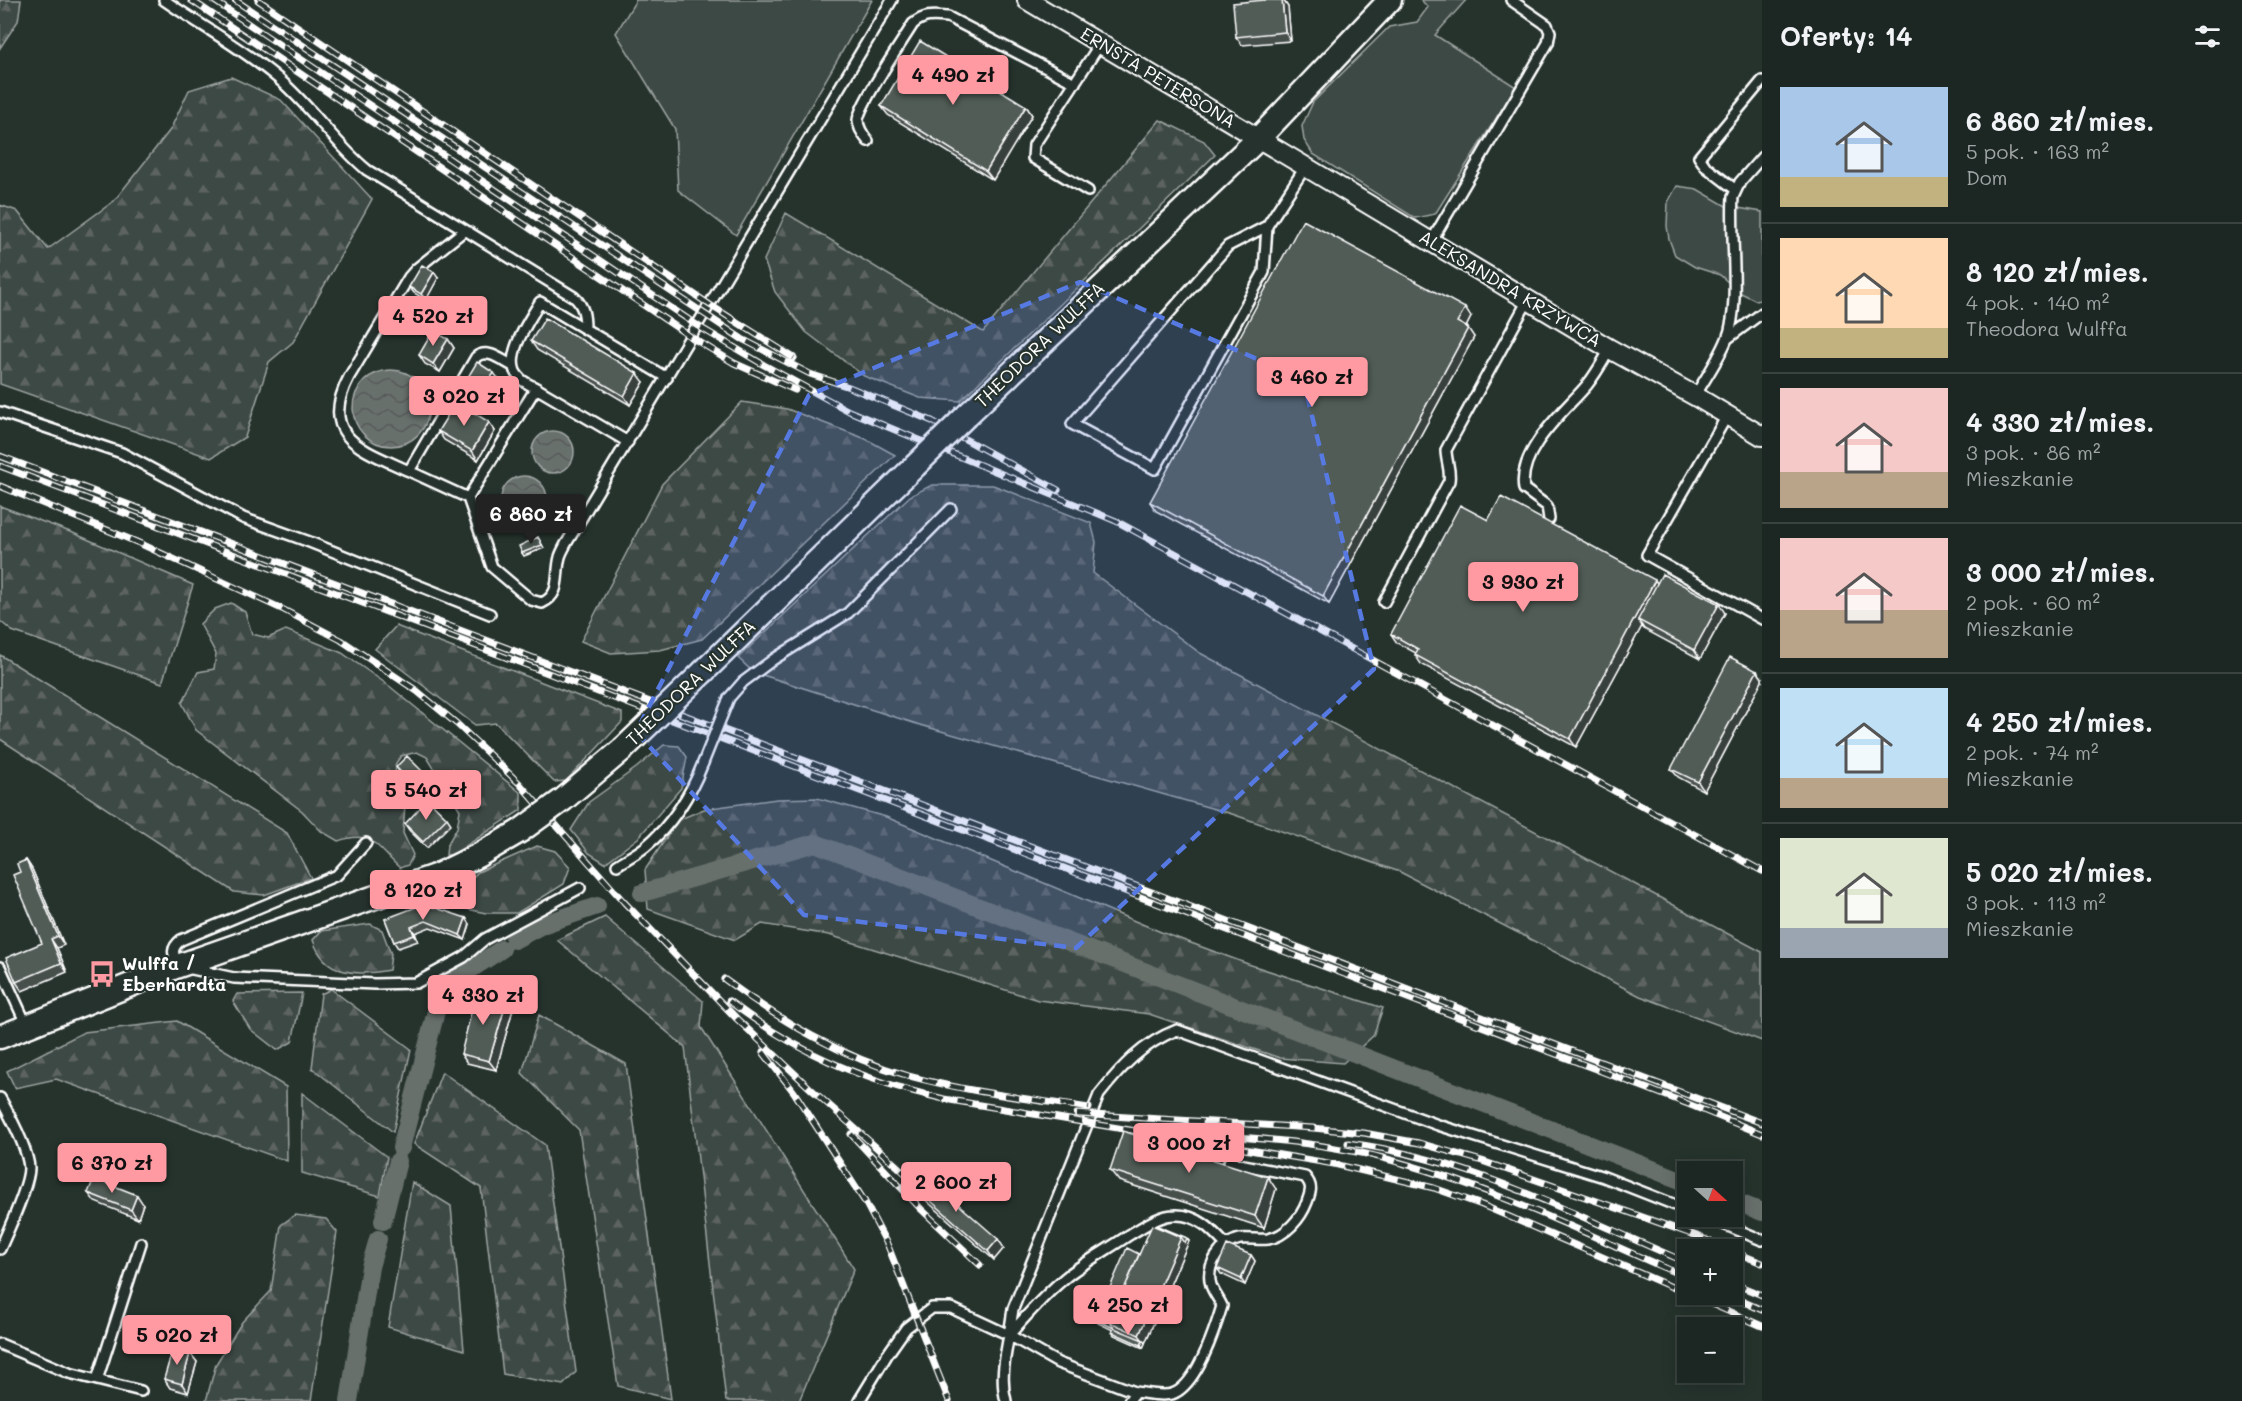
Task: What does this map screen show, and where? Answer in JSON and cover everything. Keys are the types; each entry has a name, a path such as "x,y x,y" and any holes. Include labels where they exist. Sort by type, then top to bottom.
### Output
{"street":[{"name":"ERNSTA PETERSONA","path":"1027,0 1259,138"},
{"name":"THEODORA WULFFA","path":"0,1037 178,966 438,875 520,831 564,799 623,749 966,416 1259,138 1390,0"},
{"name":"ALEKSANDRA KRZYWCA","path":"1259,138 1610,349 1728,414 1762,436"}],"lane":[{"path":"164,0 273,74 300,98 353,158 368,170 574,297 581,304 585,317 585,329"},
{"path":"465,230 409,277 340,394 339,411 342,427 348,439 356,446 468,498 492,567 531,600 542,603 550,600 557,587 560,558 566,544 892,0"},
{"path":"1431,242 1548,43 1550,32 1547,25 1511,0"},
{"path":"868,141 861,133 858,120 863,105 913,24 931,15 948,17 1075,83"},
{"path":"1088,191 1033,158 1034,145 1100,44"},
{"path":"1736,190 1706,167 1699,157 1762,81"},
{"path":"1695,396 1727,339 1732,323 1731,220 1733,197 1740,182 1762,157"},
{"path":"1267,226 1228,246 1072,424 1155,469 1264,272 1267,226 1306,166"},
{"path":"1384,602 1449,481 1450,472 1446,450 1528,300"},
{"path":"628,442 518,377 513,366 518,338 540,302 667,378"},
{"path":"1727,339 1762,313"},
{"path":"1549,519 1547,506 1524,489 1525,471 1546,428 1589,383 1610,349"},
{"path":"410,471 476,357 484,353 490,354 513,366"},
{"path":"468,498 536,388"},
{"path":"0,412 122,453 243,518 490,614"},
{"path":"1728,414 1647,555 1762,619"},
{"path":"617,865 645,847 667,825 682,805 697,779 729,698 743,682 774,659 848,613 951,508"},
{"path":"366,843 337,875 180,940 173,946 172,952 178,966 234,978 375,984 416,983 464,957 485,939 580,888"},
{"path":"0,967 27,1026"},
{"path":"1006,1401 1003,1380 1013,1309 1099,1095 1123,1065 1164,1035 1177,1030 1438,1125 1604,1177 1677,1206"},
{"path":"0,1098 29,1168 0,1248"},
{"path":"859,1401 906,1328 932,1308 951,1308 1009,1335 1058,1363 1135,1392 1171,1394 1182,1388 1197,1369 1222,1306 1210,1284 1212,1267 1217,1255 1225,1244 1240,1239 1269,1239 1287,1230 1303,1214 1311,1190 1311,1184 1305,1177 1229,1162"},
{"path":"1009,1335 1038,1303 1070,1274 1104,1250 1161,1218 1176,1214 1198,1220 1208,1226 1225,1244"},
{"path":"1731,1227 1762,1240"},
{"path":"97,1380 141,1243"},
{"path":"0,1344 69,1373 141,1390"},
{"path":"1129,1401 1135,1392"}],"highlighted area":[{"path":"1080,282 1303,379 1374,669 1076,948 804,915 636,732 809,395"}],"green space":[{"path":"0,0 21,0 18,21 0,48"},
{"path":"636,0 872,0 736,235 678,190 675,129 616,33"},
{"path":"1421,0 1466,0 1435,35 1516,87 1435,214 1415,218 1313,154 1304,140 1302,126 1313,102 1389,27 1417,22 1428,7"},
{"path":"231,77 281,100 372,199 293,342 269,362 245,437 211,458 0,384 0,205 17,211 48,249 114,201 170,130 189,90"},
{"path":"1160,120 1204,141 1215,155 960,401 920,398 864,376 806,332 775,292 764,260 786,213 983,332"},
{"path":"1677,186 1697,189 1726,206 1762,212 1762,299 1757,301 1739,292 1720,275 1695,267 1675,255 1667,226 1668,202"},
{"path":"742,402 787,409 866,439 895,455 702,639 660,650 611,653 581,641 662,484"},
{"path":"932,485 993,485 1091,523 1096,542 1093,573 1200,653 1762,952 1762,1041 1640,996 1400,872 1232,814 920,725 753,672 738,658 910,496"},
{"path":"0,506 73,533 193,585 162,683 12,631 0,621"},
{"path":"231,603 245,612 252,634 268,638 286,630 342,653 388,685 521,793 521,810 452,855 446,855 447,845 457,828 460,810 427,757 417,752 401,756 396,763 395,778 405,805 403,833 413,855 408,865 400,868 379,847 367,839 359,837 338,841 321,831 302,811 196,730 182,703 198,672 214,669 216,654 200,624 215,609"},
{"path":"396,626 622,713 622,722 566,781 554,782 496,723 475,725 375,649"},
{"path":"0,655 287,833 311,878 264,895 234,892 0,739"},
{"path":"664,745 679,746 687,757 681,788 638,838 605,863 589,853 571,830 589,802"},
{"path":"817,798 886,817 1161,932 1248,964 1383,1008 1373,1036 1343,1063 1280,1058 1149,1014 1038,1000 829,935 762,924 735,940 648,909 645,870 678,820 704,809 777,799"},
{"path":"537,846 555,851 570,867 564,884 517,913 486,913 456,907 456,893 478,872"},
{"path":"605,917 703,1001 701,1027 854,1269 799,1401 726,1401 685,1047 557,940"},
{"path":"370,924 382,930 391,954 389,970 365,973 344,971 325,961 313,940 321,931"},
{"path":"331,989 411,1049 393,1132 312,1068 321,994"},
{"path":"302,993 292,1042 277,1050 250,1029 233,1001 237,994"},
{"path":"539,1015 626,1064 671,1399 618,1386 579,1130 522,1073"},
{"path":"177,1021 286,1087 287,1161 56,1079 15,1088 7,1071 84,1032"},
{"path":"442,1072 545,1145 576,1372 563,1385 503,1374 481,1188 414,1144"},
{"path":"302,1093 387,1157 380,1196 302,1173"},
{"path":"412,1182 451,1206 464,1350 388,1327"},
{"path":"295,1215 326,1219 337,1232 311,1401 206,1401 216,1364 242,1322 271,1291 281,1225"}],"water":[{"path":"391,370 406,373 418,381 426,393 429,408 426,423 418,435 406,443 391,446 376,443 364,435 356,423 353,408 356,393 364,381 376,373"},
{"path":"553,431 561,432 568,437 573,444 573,460 568,467 561,472 553,473 545,472 538,467 533,460 532,452 533,444 538,437 545,432"},
{"path":"524,476 540,483 547,499 540,515 524,522 508,515 501,499 508,483"}],"building":[{"path":"1282,0 1285,32 1236,37 1233,3"},
{"path":"920,41 1026,106 986,171 881,106"},
{"path":"1303,220 1465,308 1457,322 1468,328 1323,596 1150,502"},
{"path":"422,265 434,272 421,294 409,287"},
{"path":"545,318 637,373 624,396 531,341"},
{"path":"433,331 448,339 433,364 419,355"},
{"path":"477,362 494,373 481,392 465,382"},
{"path":"456,402 489,422 472,451 438,431"},
{"path":"1501,497 1655,580 1570,739 1415,655 1418,649 1391,634 1460,505 1488,520"},
{"path":"538,537 542,545 522,553 519,546"},
{"path":"1662,574 1719,604 1694,650 1638,620"},
{"path":"1730,657 1757,671 1698,782 1671,769"},
{"path":"407,756 429,778 418,790 396,767"},
{"path":"428,799 447,818 423,842 405,824"},
{"path":"26,860 58,936 51,939 61,963 16,982 6,958 42,943 13,875 20,872 17,864"},
{"path":"424,904 466,918 460,935 426,921 411,927 414,935 394,942 385,919"},
{"path":"476,992 507,1000 489,1061 461,1054"},
{"path":"1123,1131 1268,1177 1255,1216 1110,1170"},
{"path":"925,1175 998,1239 988,1251 915,1187"},
{"path":"94,1178 137,1195 131,1210 88,1193"},
{"path":"1152,1225 1181,1237 1139,1335 1110,1322"},
{"path":"1158,1226 1187,1238 1185,1243 1181,1237"},
{"path":"1227,1245 1251,1255 1241,1279 1217,1268"},
{"path":"1127,1248 1139,1254 1110,1322 1114,1328 1096,1320"},
{"path":"1114,1328 1143,1340 1141,1345 1112,1332"},
{"path":"173,1348 190,1353 182,1384 164,1379"}],"waterway":[{"path":"642,893 815,843 1677,1179"},
{"path":"514,940 542,925 597,906"},
{"path":"401,1148 442,988 502,949"},
{"path":"383,1221 398,1161"},
{"path":"1743,1204 1762,1212"},
{"path":"349,1401 370,1267 378,1239"}],"railway":[{"path":"191,0 691,337 734,363 795,390"},
{"path":"213,0 698,326 764,365 849,411 1116,521 1762,871"},
{"path":"235,0 742,339 810,374 849,387 932,421 1058,490"},
{"path":"258,0 710,305 794,358"},
{"path":"0,456 1762,1123"},
{"path":"0,466 1688,1104 1762,1134"},
{"path":"0,486 139,543 282,609 341,640 417,691 457,724 519,783 624,902 737,1019 925,1191"},
{"path":"724,979 767,1009 812,1036 859,1059 884,1068 909,1076 999,1095 1089,1108"},
{"path":"729,1001 779,1035 805,1049 830,1062 885,1083 944,1099 1334,1164 1434,1188 1482,1205 1677,1289"},
{"path":"763,1052 794,1092 865,1202 888,1246 949,1401"},
{"path":"1077,1114 1313,1128 1364,1133 1419,1143 1482,1161 1704,1239"},
{"path":"851,1134 921,1209 980,1265"},
{"path":"1202,1135 1316,1145 1361,1153 1422,1169 1500,1196 1677,1273"},
{"path":"1348,1143 1436,1161 1479,1175 1563,1208 1677,1258"},
{"path":"1743,1255 1762,1263"},
{"path":"1743,1287 1762,1295"},
{"path":"1743,1302 1762,1310"},
{"path":"1714,1305 1762,1326"}],"place":[{"name":"Wulffa / Eberhardta","path":"102,974"}]}
